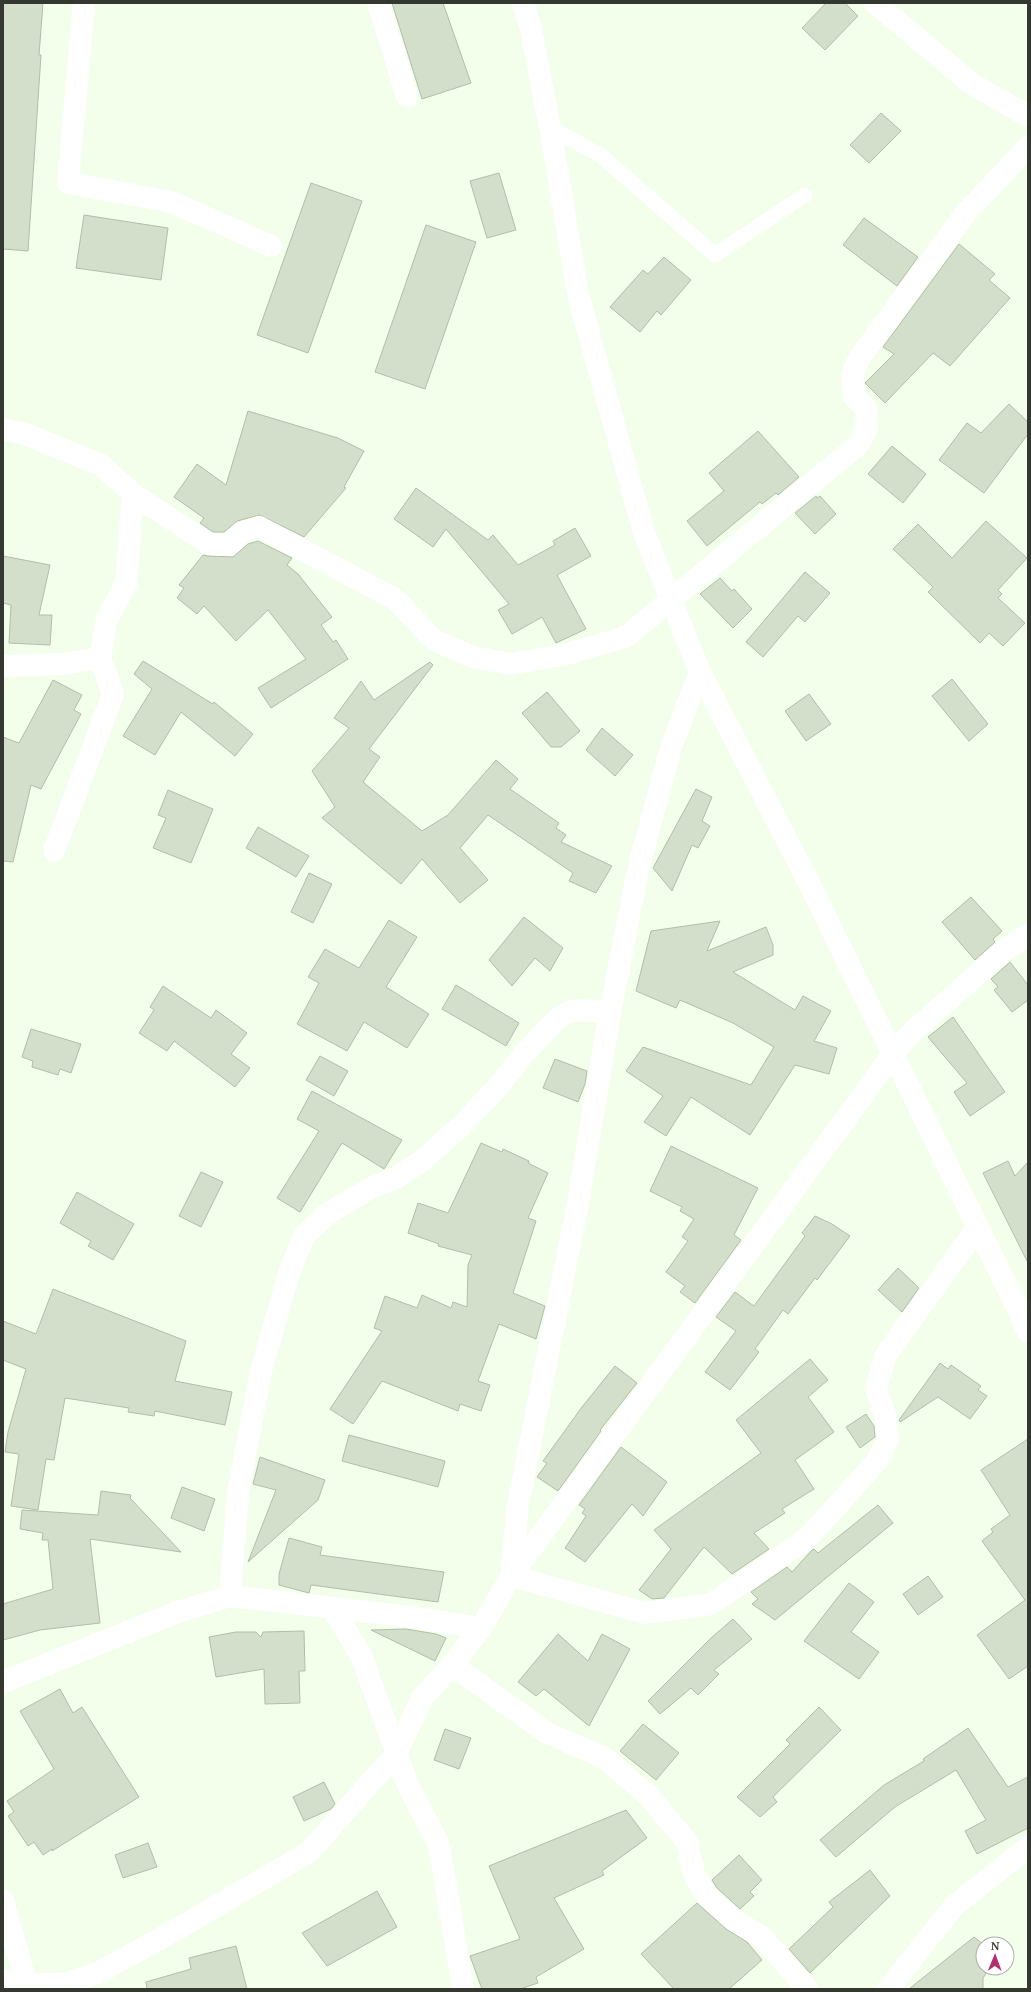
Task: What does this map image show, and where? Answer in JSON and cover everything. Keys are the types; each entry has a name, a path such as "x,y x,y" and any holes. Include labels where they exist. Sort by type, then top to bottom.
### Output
{"street":[{"path":"84,3 68,183 172,202 271,246"},
{"path":"378,3 407,96"},
{"path":"523,3 531,29 550,128 578,294 644,533 700,672 806,877 978,1227 1025,1317"},
{"path":"875,3 972,84 1028,116"},
{"path":"3,429 25,434 101,465 133,494 209,544 229,545 241,534 259,527 395,599 434,640 472,657 511,664 567,654 626,637 858,445 867,428 866,410 854,396 852,378 858,360 966,214 1028,147"},
{"path":"54,851 113,694 100,658 107,619 126,584 133,494"},
{"path":"3,666 63,664 100,658"},
{"path":"511,1576 518,1505 578,1208 610,1013 638,870 671,747 700,672"},
{"path":"3,1980 27,1986 64,1984 98,1972 181,1927 309,1852 396,1754 422,1698 452,1665 481,1628 511,1576 893,1054 910,1034 1006,949 1028,935"},
{"path":"230,1596 238,1493 261,1372 290,1273 304,1236 327,1214 369,1189 396,1178 422,1161 461,1126 498,1087 524,1054 557,1019 571,1011 582,1010 610,1013"},
{"path":"511,1576 645,1613 712,1604 808,1538 876,1462 888,1440 886,1418 876,1388 886,1355 978,1227"},
{"path":"3,1682 175,1613 230,1596 412,1617 481,1628"},
{"path":"333,1608 361,1655 408,1785 439,1845 463,1989"},
{"path":"452,1665 547,1732 603,1756 650,1797 687,1842 694,1874 707,1896 734,1920 762,1936 807,1989"},
{"path":"888,1989 954,1906 1028,1847"},
{"path":"3,1901 27,1986"}],"lane":[{"path":"550,128 600,154 715,255 806,195"}],"building":[{"path":"3,3 43,3 28,251 3,249"},
{"path":"392,3 443,3 471,83 422,99"},
{"path":"826,3 845,3 858,16 825,50 802,28"},
{"path":"881,113 901,131 869,163 850,145"},
{"path":"499,173 516,230 487,238 470,181"},
{"path":"311,183 362,201 308,353 257,335"},
{"path":"84,215 168,228 161,280 76,268"},
{"path":"864,218 918,257 897,286 843,245"},
{"path":"426,225 476,242 425,389 375,372"},
{"path":"959,244 995,274 989,280 1010,298 950,366 933,353 885,403 865,383 894,354 883,347"},
{"path":"664,257 691,280 661,315 657,311 640,332 610,307 643,270 648,274"},
{"path":"1009,404 1028,422 1028,434 984,493 939,460 967,423 981,433"},
{"path":"248,411 338,438 364,451 344,487 346,488 304,537 260,515 237,521 224,532 213,532 200,523 204,518 174,497 197,464 226,485"},
{"path":"758,431 799,477 778,495 776,493 762,504 760,502 707,546 687,521 724,491 709,473"},
{"path":"892,446 926,474 903,503 868,474"},
{"path":"416,488 488,540 493,535 518,565 555,545 553,541 575,528 591,556 557,575 586,629 556,643 542,617 512,634 498,610 509,604 446,529 433,547 394,519"},
{"path":"816,496 817,498 820,496 836,514 815,534 795,513"},
{"path":"986,521 1027,558 998,590 1002,594 998,598 1025,623 1003,646 989,633 980,643 928,592 933,587 893,549 918,524 952,558"},
{"path":"258,541 292,558 287,565 298,574 332,617 321,625 333,642 336,640 348,659 271,708 258,688 306,659 268,610 236,641 204,606 197,614 177,598 184,588 179,585 203,555 233,557 248,544"},
{"path":"3,556 50,565 39,615 52,615 50,645 9,643 11,605 3,603"},
{"path":"805,572 830,593 805,622 798,616 763,657 746,642"},
{"path":"720,578 732,591 734,589 752,609 733,628 700,594"},
{"path":"143,661 213,704 214,702 253,734 235,756 181,712 155,755 123,736 152,689 134,674"},
{"path":"430,662 433,665 369,749 380,757 363,782 422,831 448,815 496,760 518,779 510,789 559,823 556,828 566,835 561,842 612,866 596,893 569,881 573,873 488,815 460,848 488,880 460,903 422,859 401,884 322,818 335,807 312,771 349,728 334,718 361,681 374,700"},
{"path":"952,679 988,724 969,741 932,696"},
{"path":"53,680 82,695 74,710 81,714 41,789 31,785 13,862 3,861 3,737 19,743"},
{"path":"547,692 580,731 561,747 551,747 522,713"},
{"path":"809,694 831,724 806,741 785,711"},
{"path":"602,728 633,755 615,776 586,750"},
{"path":"696,789 712,797 702,821 710,826 698,848 692,845 672,891 653,868"},
{"path":"168,790 213,809 191,863 153,848 166,818 158,815"},
{"path":"258,827 309,856 296,877 246,848"},
{"path":"309,873 332,884 313,923 291,912"},
{"path":"971,897 1002,931 993,939 995,942 975,960 942,922"},
{"path":"524,917 563,948 550,971 535,958 512,986 489,960"},
{"path":"389,920 417,937 386,987 429,1014 407,1048 364,1022 347,1051 297,1024 319,983 308,977 325,949 359,968"},
{"path":"720,921 707,951 766,927 773,945 773,955 733,972 795,1010 803,996 831,1011 814,1041 837,1048 829,1074 795,1065 750,1135 691,1097 666,1136 644,1122 663,1096 626,1071 643,1047 751,1085 774,1047 733,1023 680,1000 676,1008 636,991 651,931"},
{"path":"1010,962 1028,985 1028,1000 1012,1012 994,990 998,987 991,979"},
{"path":"456,985 519,1023 506,1046 442,1009"},
{"path":"163,986 211,1018 216,1010 247,1033 231,1054 250,1068 235,1087 174,1041 167,1051 139,1033 154,1010 150,1007"},
{"path":"953,1017 1005,1092 970,1116 954,1092 967,1083 928,1037"},
{"path":"31,1029 81,1044 71,1073 60,1069 58,1075 32,1067 33,1061 22,1057"},
{"path":"320,1056 348,1071 334,1096 306,1080"},
{"path":"555,1059 587,1071 585,1084 578,1102 543,1088"},
{"path":"312,1091 402,1140 384,1169 342,1143 300,1212 277,1198 319,1131 297,1119"},
{"path":"481,1143 502,1152 503,1149 529,1161 528,1163 548,1173 528,1218 536,1221 513,1293 545,1306 536,1339 499,1324 478,1381 490,1385 481,1411 460,1404 458,1411 382,1381 353,1424 330,1409 382,1331 374,1328 385,1296 417,1308 422,1295 451,1308 453,1302 467,1307 468,1265 472,1255 438,1246 439,1244 408,1233 418,1203 448,1213"},
{"path":"671,1146 758,1188 734,1235 741,1240 695,1303 680,1292 685,1286 666,1272 688,1241 682,1237 694,1219 680,1211 682,1207 650,1191"},
{"path":"1008,1161 1015,1176 1028,1162 1028,1263 983,1173"},
{"path":"201,1172 223,1182 201,1227 179,1216"},
{"path":"77,1192 134,1224 113,1260 88,1246 91,1241 60,1223"},
{"path":"815,1216 832,1224 850,1236 817,1280 815,1278 788,1314 783,1310 755,1349 759,1352 730,1390 705,1372 736,1331 716,1317 735,1292 754,1306 805,1236 802,1233"},
{"path":"898,1268 919,1288 902,1312 878,1290"},
{"path":"53,1289 186,1341 175,1381 232,1392 225,1425 155,1411 154,1416 128,1412 129,1408 65,1398 54,1460 46,1459 38,1510 11,1506 19,1454 5,1452 8,1432 26,1369 3,1360 3,1321 36,1334"},
{"path":"810,1359 828,1380 808,1397 834,1432 795,1460 814,1489 782,1509 785,1513 754,1533 769,1549 732,1574 704,1547 664,1598 652,1599 639,1590 671,1549 654,1530 761,1453 736,1420"},
{"path":"940,1363 948,1369 951,1365 981,1386 978,1390 987,1396 970,1419 938,1397 900,1422 899,1420"},
{"path":"615,1366 637,1383 600,1430 601,1431 558,1491 537,1477 547,1463 543,1461 582,1407"},
{"path":"866,1414 874,1426 875,1437 860,1448 846,1427"},
{"path":"349,1435 445,1461 438,1487 342,1461"},
{"path":"1028,1439 1028,1666 1009,1679 977,1635 1025,1600 982,1541 993,1532 991,1529 1010,1515 981,1470"},
{"path":"621,1447 667,1482 643,1516 632,1504 585,1562 565,1548 586,1516 582,1513 585,1509 579,1505"},
{"path":"260,1457 325,1480 318,1500 248,1562 276,1490 253,1484"},
{"path":"182,1487 215,1499 204,1531 171,1518"},
{"path":"101,1491 131,1495 130,1498 181,1552 90,1539 100,1623 40,1630 3,1640 3,1604 53,1589 48,1540 42,1540 43,1533 20,1529 22,1510 98,1515"},
{"path":"878,1505 893,1523 775,1620 752,1604 758,1599 751,1592 787,1567 792,1572 812,1550 814,1549 818,1553"},
{"path":"289,1538 322,1547 320,1555 444,1572 438,1602 311,1585 309,1593 279,1585 279,1574"},
{"path":"928,1576 943,1597 918,1615 903,1594"},
{"path":"849,1583 874,1602 851,1632 879,1652 859,1679 804,1641"},
{"path":"733,1619 752,1639 714,1670 719,1674 698,1695 691,1688 660,1714 648,1701 711,1638"},
{"path":"406,1629 436,1634 446,1638 435,1661 371,1630"},
{"path":"304,1631 305,1671 299,1671 300,1703 265,1704 264,1669 216,1677 209,1637 236,1632 256,1632 261,1637 263,1632"},
{"path":"558,1634 588,1661 602,1634 630,1649 589,1726 544,1689 536,1696 518,1682"},
{"path":"60,1689 73,1713 82,1707 139,1797 52,1851 52,1849 43,1855 34,1842 28,1846 8,1816 14,1812 7,1801 54,1769 20,1711"},
{"path":"819,1707 841,1730 773,1797 777,1802 760,1817 737,1797 790,1744 786,1740"},
{"path":"643,1724 679,1753 656,1780 620,1751"},
{"path":"968,1728 1008,1787 1028,1777 1028,1828 977,1854 965,1831 986,1820 956,1770 895,1807 836,1857 820,1840 884,1785 924,1761 923,1759"},
{"path":"445,1729 471,1738 459,1769 434,1760"},
{"path":"324,1782 335,1804 331,1809 304,1821 293,1797"},
{"path":"626,1810 647,1838 602,1871 604,1875 554,1898 584,1949 536,1977 538,1983 520,1989 482,1989 470,1956 520,1939 489,1866"},
{"path":"148,1843 157,1867 123,1878 115,1855"},
{"path":"739,1855 762,1880 750,1892 754,1896 740,1909 717,1888 712,1880"},
{"path":"870,1870 890,1896 810,1973 789,1949 833,1907 829,1902"},
{"path":"377,1891 397,1927 327,1966 302,1933"},
{"path":"697,1903 726,1929 747,1942 762,1960 729,1989 674,1989 641,1954"},
{"path":"974,1937 975,1938 975,1976 984,1976 983,1989 909,1989"},
{"path":"236,1946 247,1989 147,1989 146,1982 191,1969 189,1958"}]}
